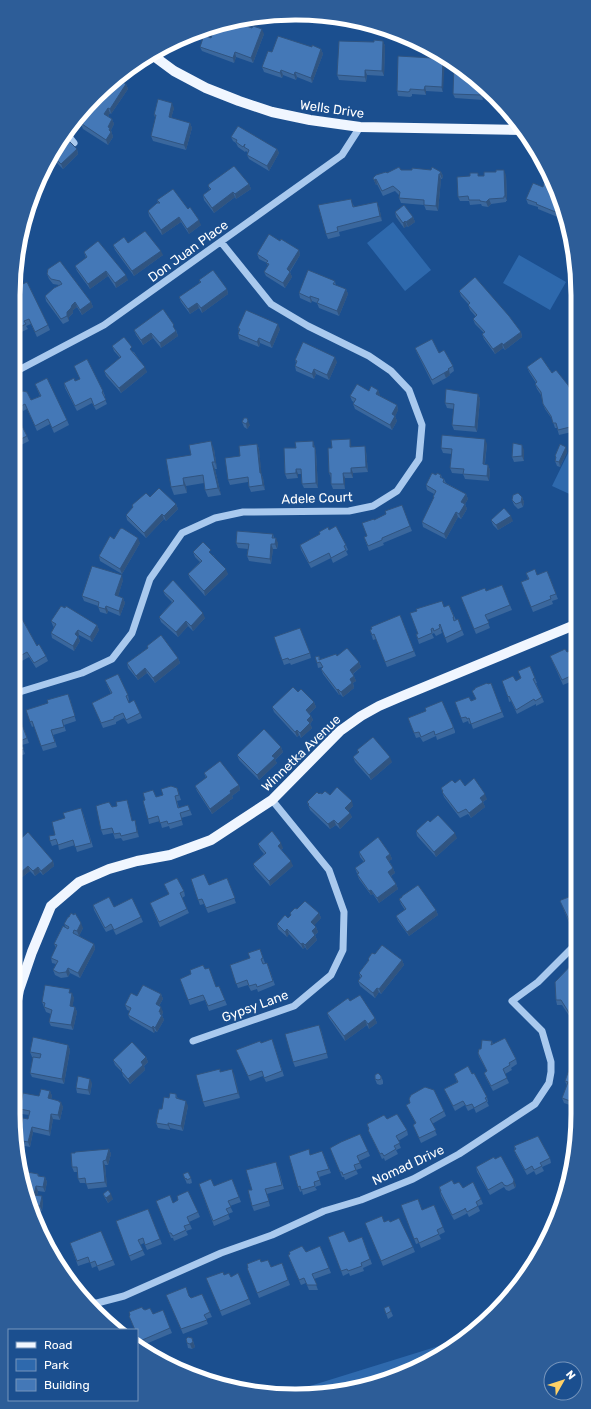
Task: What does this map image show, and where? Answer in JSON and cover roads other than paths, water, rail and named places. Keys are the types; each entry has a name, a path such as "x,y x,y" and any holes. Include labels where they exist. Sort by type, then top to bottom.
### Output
{"main road":[{"name":"Wells Drive","path":"156,58 174,71 200,85 239,101 272,112 310,120 360,127 515,130"},
{"name":"Winnetka Avenue","path":"20,987 32,952 51,906 79,882 109,869 137,861 170,855 211,840 272,800 340,731 366,713 400,697 571,626"}],"street":[{"name":"Don Juan Place","path":"20,369 104,325 221,242 342,155 360,127"},
{"path":"70,137 74,143"},
{"name":"Adele Court","path":"20,692 82,673 112,659 132,633 150,579 182,533 216,518 243,512 349,511 373,506 397,491 419,459 422,425 409,390 392,371 369,356 308,326 271,304 221,242"},
{"name":"Gypsy Lane","path":"193,1041 294,1006 331,975 343,950 344,912 329,870 272,800"},
{"name":"Nomad Drive","path":"96,1303 124,1296 222,1253 272,1235 324,1211 361,1200 413,1179 459,1154 535,1104 549,1083 551,1062 542,1031 512,1001 538,982 571,949"}]}
